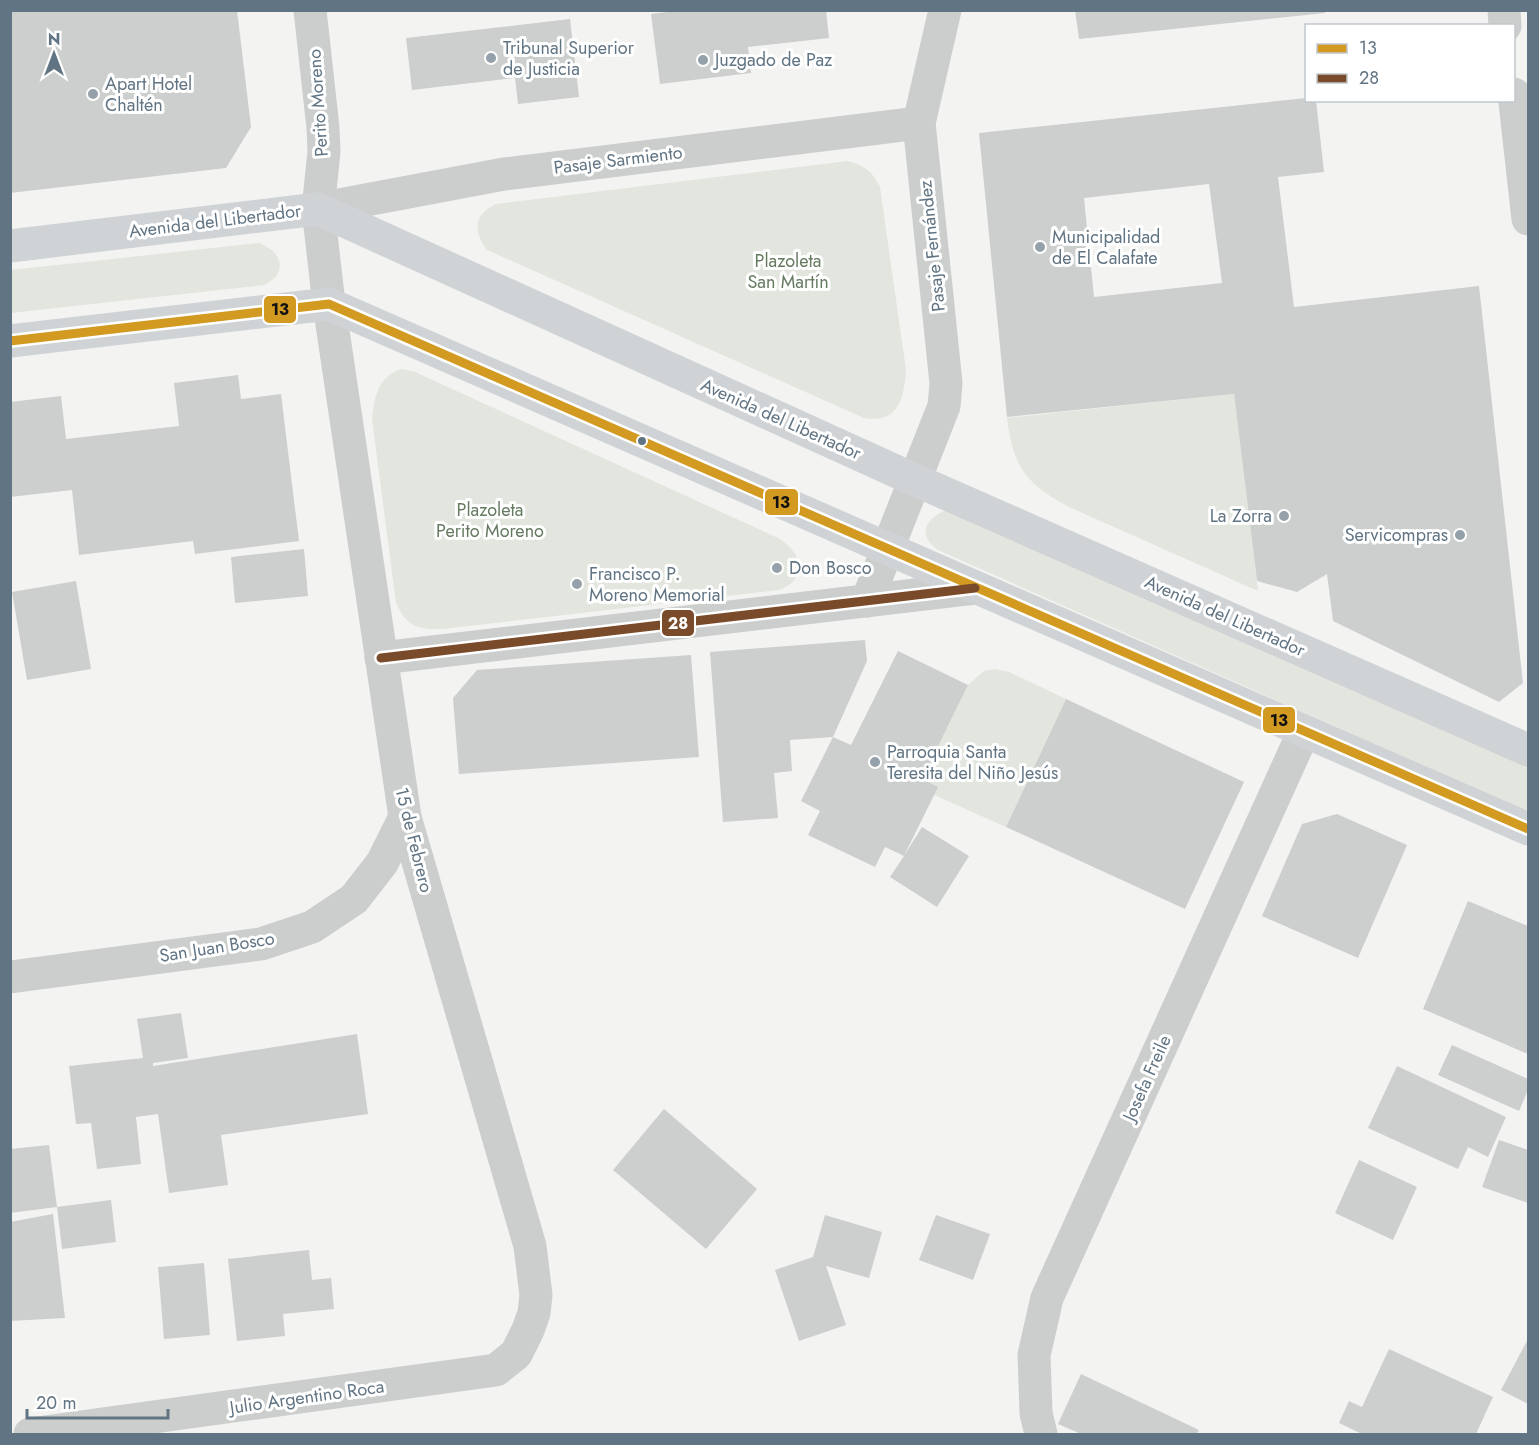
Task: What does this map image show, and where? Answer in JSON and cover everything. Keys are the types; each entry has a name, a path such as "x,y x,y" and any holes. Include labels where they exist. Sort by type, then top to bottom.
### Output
{"main road":[{"name":"Avenida del Libertador","path":"10,246 318,209 913,479 1528,750"},
{"path":"10,341 329,304 1528,829"}],"street":[{"name":"Perito Moreno","path":"310,10 323,128 324,152 318,209 329,304"},
{"name":"Pasaje Fernández","path":"867,601 913,479 941,415 946,383 920,123 945,10"},
{"path":"1515,102 1528,219"},
{"name":"Pasaje Sarmiento","path":"318,209 504,174 920,123"},
{"name":"15 de Febrero","path":"329,304 405,817 530,1246 536,1295 534,1313 528,1330"},
{"path":"381,658 975,588"},
{"name":"Josefa Freile","path":"1041,1434 1036,1413 1034,1355 1047,1298 1304,731"},
{"name":"San Juan Bosco","path":"10,977 261,944 312,927 354,899 382,863 405,817"},
{"name":"Julio Argentino Roca","path":"30,1434 151,1426 496,1370 516,1354 528,1330"}],"green space":[{"name":"Plazoleta San Martín","path":"848,161 867,170 880,187 906,370 901,400 892,413 885,417 864,418 487,250 479,236 479,218 488,208 496,204"},
{"path":"259,243 273,251 280,263 277,275 264,285 11,313 11,270"},
{"name":"Plazoleta Perito Moreno","path":"402,369 415,372 778,538 792,550 797,558 799,565 795,579 779,590 443,629 427,629 414,625 404,617 396,603 372,419 379,388 388,376"},
{"path":"1234,394 1258,591 1054,499 1032,482 1018,462 1007,418"},
{"path":"944,511 953,512 1528,766 1528,812 938,550 928,539 926,529 932,519"},
{"path":"995,669 1009,672 1066,699 1006,827 934,795 922,779 968,685 984,671"}],"building":[{"path":"10,10 237,10 251,127 226,168 10,193"},
{"name":"Juzgado de Paz","path":"683,10 826,10 829,38 748,47 751,73 660,84 651,14"},
{"path":"1075,10 1325,10 1325,13 1079,39"},
{"name":"Tribunal Superior de Justicia","path":"570,19 579,97 518,104 515,78 412,90 406,38"},
{"path":"1305,98 1305,102 1316,102 1324,172 1278,177 1294,307 1479,286 1523,683 1499,702 1333,621 1327,574 1297,592 1257,581 1234,394 1007,417 979,133","holes":["1209,184 1222,283 1094,297 1084,198"]},
{"path":"238,375 241,399 281,394 299,541 195,554 193,541 79,555 72,490 10,497 10,402 61,396 66,439 179,426 174,383"},
{"path":"304,549 308,596 235,603 231,557"},
{"path":"76,581 91,669 27,680 12,592"},
{"path":"865,640 867,661 833,737 790,740 792,771 774,773 778,818 723,822 710,652"},
{"name":"Parroquia Santa Teresita del Niño Jesús","path":"898,651 968,685 922,779 938,787 904,856 885,847 875,867 808,835 820,811 801,801 833,737 851,745"},
{"path":"691,655 699,757 459,774 453,698 477,670"},
{"path":"1066,699 1244,782 1185,909 1006,827"},
{"path":"1337,814 1407,845 1358,958 1262,916 1302,824"},
{"path":"922,827 969,856 937,907 890,877"},
{"path":"1468,901 1528,926 1528,1054 1423,1009"},
{"path":"181,1013 188,1058 153,1063 153,1066 357,1034 368,1114 221,1135 228,1185 169,1193 158,1114 136,1117 141,1164 97,1169 91,1123 76,1124 69,1066 143,1058 137,1019"},
{"path":"1452,1045 1528,1079 1528,1090 1519,1111 1438,1075"},
{"path":"1397,1066 1506,1117 1488,1157 1468,1147 1458,1169 1368,1128"},
{"path":"664,1109 757,1189 706,1249 613,1170"},
{"path":"1499,1140 1528,1150 1528,1203 1482,1187"},
{"path":"49,1145 57,1207 10,1213 10,1149"},
{"path":"1359,1160 1417,1187 1393,1240 1335,1213"},
{"path":"111,1200 116,1242 62,1249 57,1207"},
{"path":"53,1214 65,1318 10,1321 10,1222"},
{"path":"825,1215 882,1232 869,1278 826,1266 846,1325 799,1341 775,1270 813,1257"},
{"path":"936,1215 990,1234 973,1280 919,1260"},
{"path":"309,1250 312,1280 331,1278 334,1309 283,1314 285,1336 237,1341 228,1259"},
{"path":"204,1263 210,1335 164,1339 158,1267"},
{"path":"1528,1339 1528,1404 1501,1390"},
{"path":"1389,1349 1493,1397 1476,1434 1362,1434 1339,1423 1349,1401 1362,1407"},
{"path":"1081,1374 1199,1430 1197,1434 1081,1434 1058,1424"}],"transit line":[{"name":"13","path":"10,341 329,304 1528,829"},
{"name":"28","path":"381,658 975,588"}],"place":[{"name":"Tribunal Superior de Justicia","path":"491,58"},
{"name":"Juzgado de Paz","path":"703,60"},
{"name":"Apart Hotel Chaltén","path":"93,94"},
{"name":"Municipalidad de El Calafate","path":"1040,247"},
{"name":"La Zorra","path":"1284,516"},
{"name":"Servicompras","path":"1460,535"},
{"name":"Don Bosco","path":"777,568"},
{"name":"Francisco P. Moreno Memorial","path":"577,584"},
{"name":"Parroquia Santa Teresita del Niño Jesús","path":"875,762"}]}
